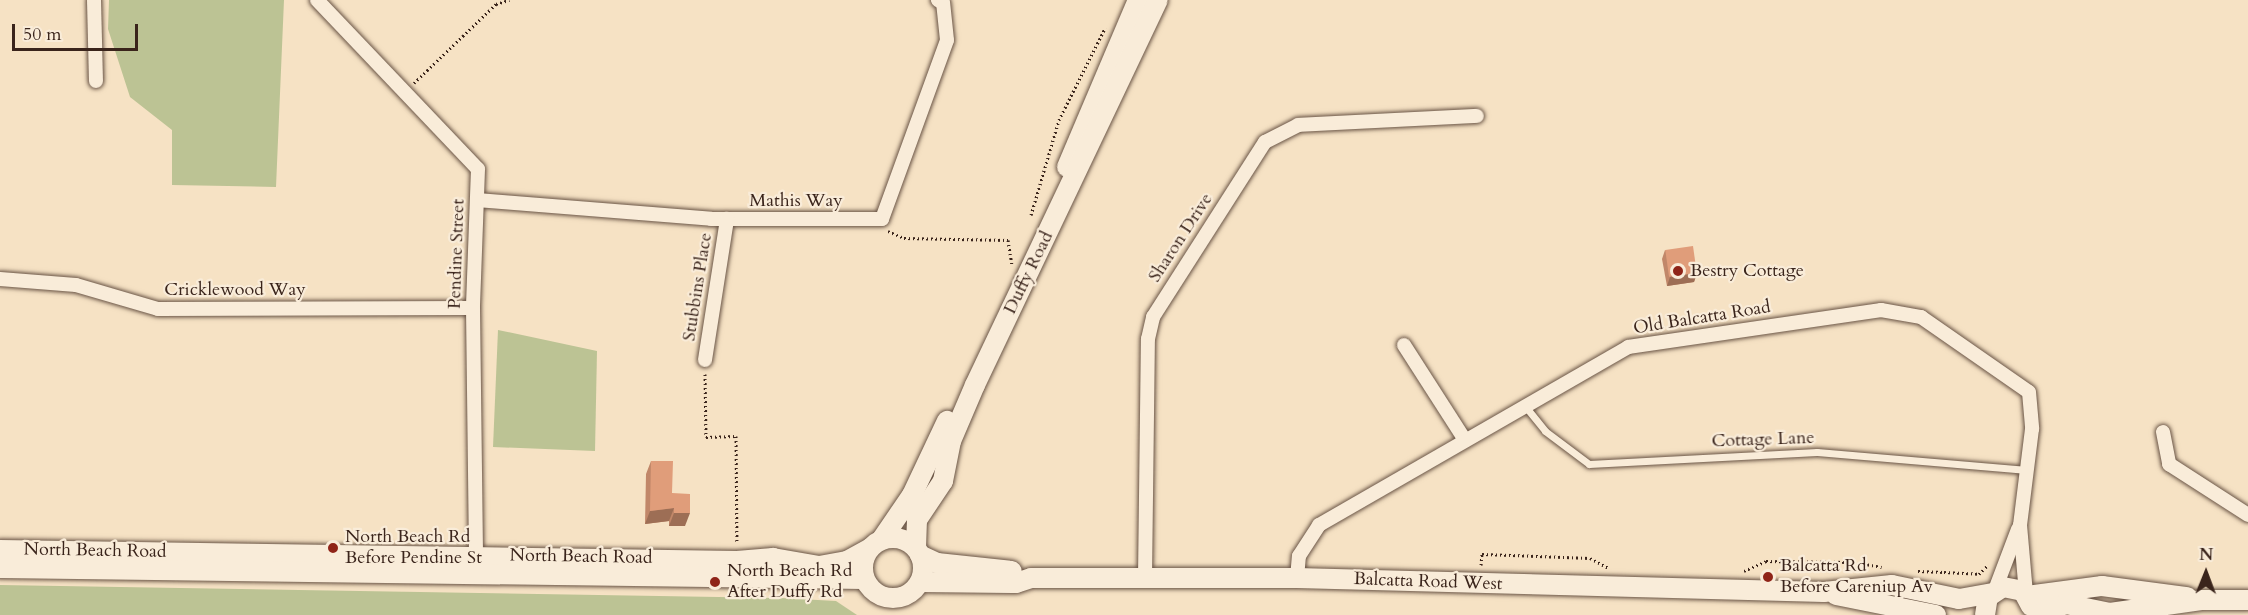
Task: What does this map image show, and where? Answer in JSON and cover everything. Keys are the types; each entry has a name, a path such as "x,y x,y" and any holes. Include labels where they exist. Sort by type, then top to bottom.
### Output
{"main road":[{"name":"Duffy Road","path":"876,544 912,495 1018,272 1138,0"},
{"name":"Duffy Road","path":"918,551 917,520 943,481 951,441 975,385 1158,0"},
{"path":"900,539 918,551 923,564 920,582 902,606 879,596 864,579 862,563 876,544 900,539"},
{"name":"North Beach Road","path":"0,568 737,561 773,558 819,566 847,561 876,544"},
{"name":"North Beach Road","path":"0,550 476,564 864,579"},
{"name":"Balcatta Road West","path":"918,551 937,563 1014,571 1031,578"},
{"name":"Balcatta Road West","path":"920,582 1016,583 1031,578 1297,578 1824,592 1892,585 1917,587 1940,606 1959,598 2011,586 2026,595 2102,586 2161,591 2202,600"},
{"path":"1985,615 1985,603 1993,591"},
{"path":"2026,595 2031,615"},
{"path":"879,596 884,615"},
{"path":"2037,615 2066,604 2110,614 2202,600 2248,600"}],"street":[{"path":"94,0 96,81"},
{"name":"Pendine Street","path":"317,0 478,169 473,308 476,564"},
{"path":"882,219 947,40 943,3 938,0"},
{"name":"Sharon Drive","path":"1145,578 1148,339 1153,317 1266,142 1298,125 1477,116"},
{"name":"Mathis Way","path":"477,200 727,219 882,219"},
{"name":"Stubbins Place","path":"705,360 727,219"},
{"name":"Cricklewood Way","path":"0,279 76,285 158,309 473,308"},
{"name":"Old Balcatta Road","path":"1297,578 1299,556 1320,525 1524,404 1628,347 1881,310 1921,317 2029,392 2032,429 2027,470"},
{"path":"1404,345 1464,440"},
{"path":"2163,432 2169,464 2248,515"},
{"path":"2026,595 2020,525 2027,470"},
{"path":"1993,591 2020,525"}],"lane":[{"name":"Cottage Lane","path":"1524,404 1545,431 1589,464 1817,452 2027,470"}],"path":[{"path":"406,91 496,4 509,0"},
{"path":"1031,215 1059,120 1110,18"},
{"path":"882,219 889,232 904,238 1008,240 1011,264 1018,272"},
{"path":"705,360 706,437 736,436 737,547"},
{"path":"1480,583 1482,554 1590,558 1608,568 1620,568"},
{"path":"1740,573 1766,561 1854,562 1889,568"},
{"path":"1911,571 1979,574 1989,564 2004,564"},
{"path":"1940,606 1944,572"}],"green space":[{"path":"109,0 284,0 276,187 172,185 172,130 130,97 108,29"},
{"path":"498,330 597,351 595,451 493,447"},
{"path":"0,585 781,598 836,601 857,615 0,615"}],"building":[{"path":"1693,246 1697,273 1669,277 1665,250"},
{"path":"651,461 673,461 672,493 690,494 690,513 674,513 674,508 650,511"}],"place":[{"name":"Bestry Cottage","path":"1678,271"},
{"name":"North Beach Rd Before Pendine St","path":"333,548"},
{"name":"Balcatta Rd Before Careniup Av","path":"1768,577"},
{"name":"North Beach Rd After Duffy Rd","path":"715,582"}]}
